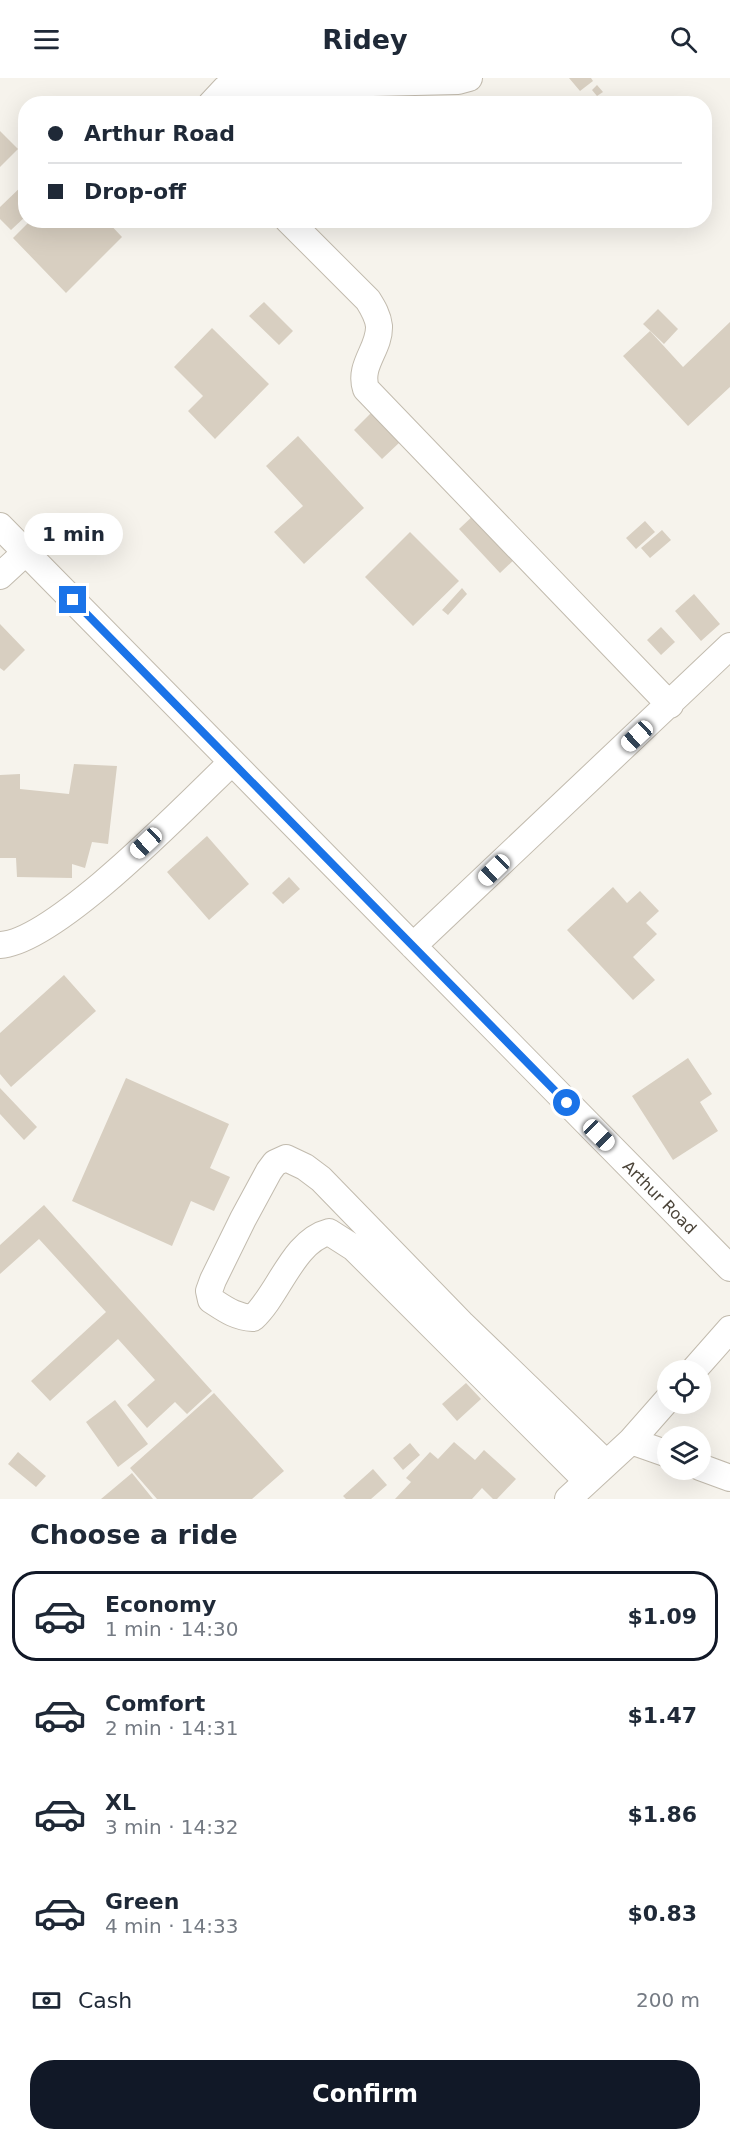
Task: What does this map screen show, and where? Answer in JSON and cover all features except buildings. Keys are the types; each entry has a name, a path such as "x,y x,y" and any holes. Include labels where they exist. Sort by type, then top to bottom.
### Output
{"street":[{"path":"218,96 225,89 238,86 458,81 469,78"},
{"path":"296,228 368,300 377,316 379,327 363,380 366,389 670,705"},
{"name":"Arthur Road","path":"0,526 730,1268"},
{"path":"0,576 26,552"},
{"path":"413,946 730,646"},
{"path":"0,945 33,934 95,891 232,762"},
{"path":"587,1481 354,1248 329,1232 312,1240 301,1252 262,1309 253,1318 240,1317 228,1312 211,1300 209,1291 223,1258 275,1163 286,1158 305,1167 321,1179 461,1323 606,1462"},
{"path":"703,1360 730,1329"},
{"path":"568,1499 631,1440 657,1411"},
{"path":"631,1440 657,1450"},
{"path":"711,1471 730,1478"}],"route":[{"path":"73,600 567,1103"}]}
